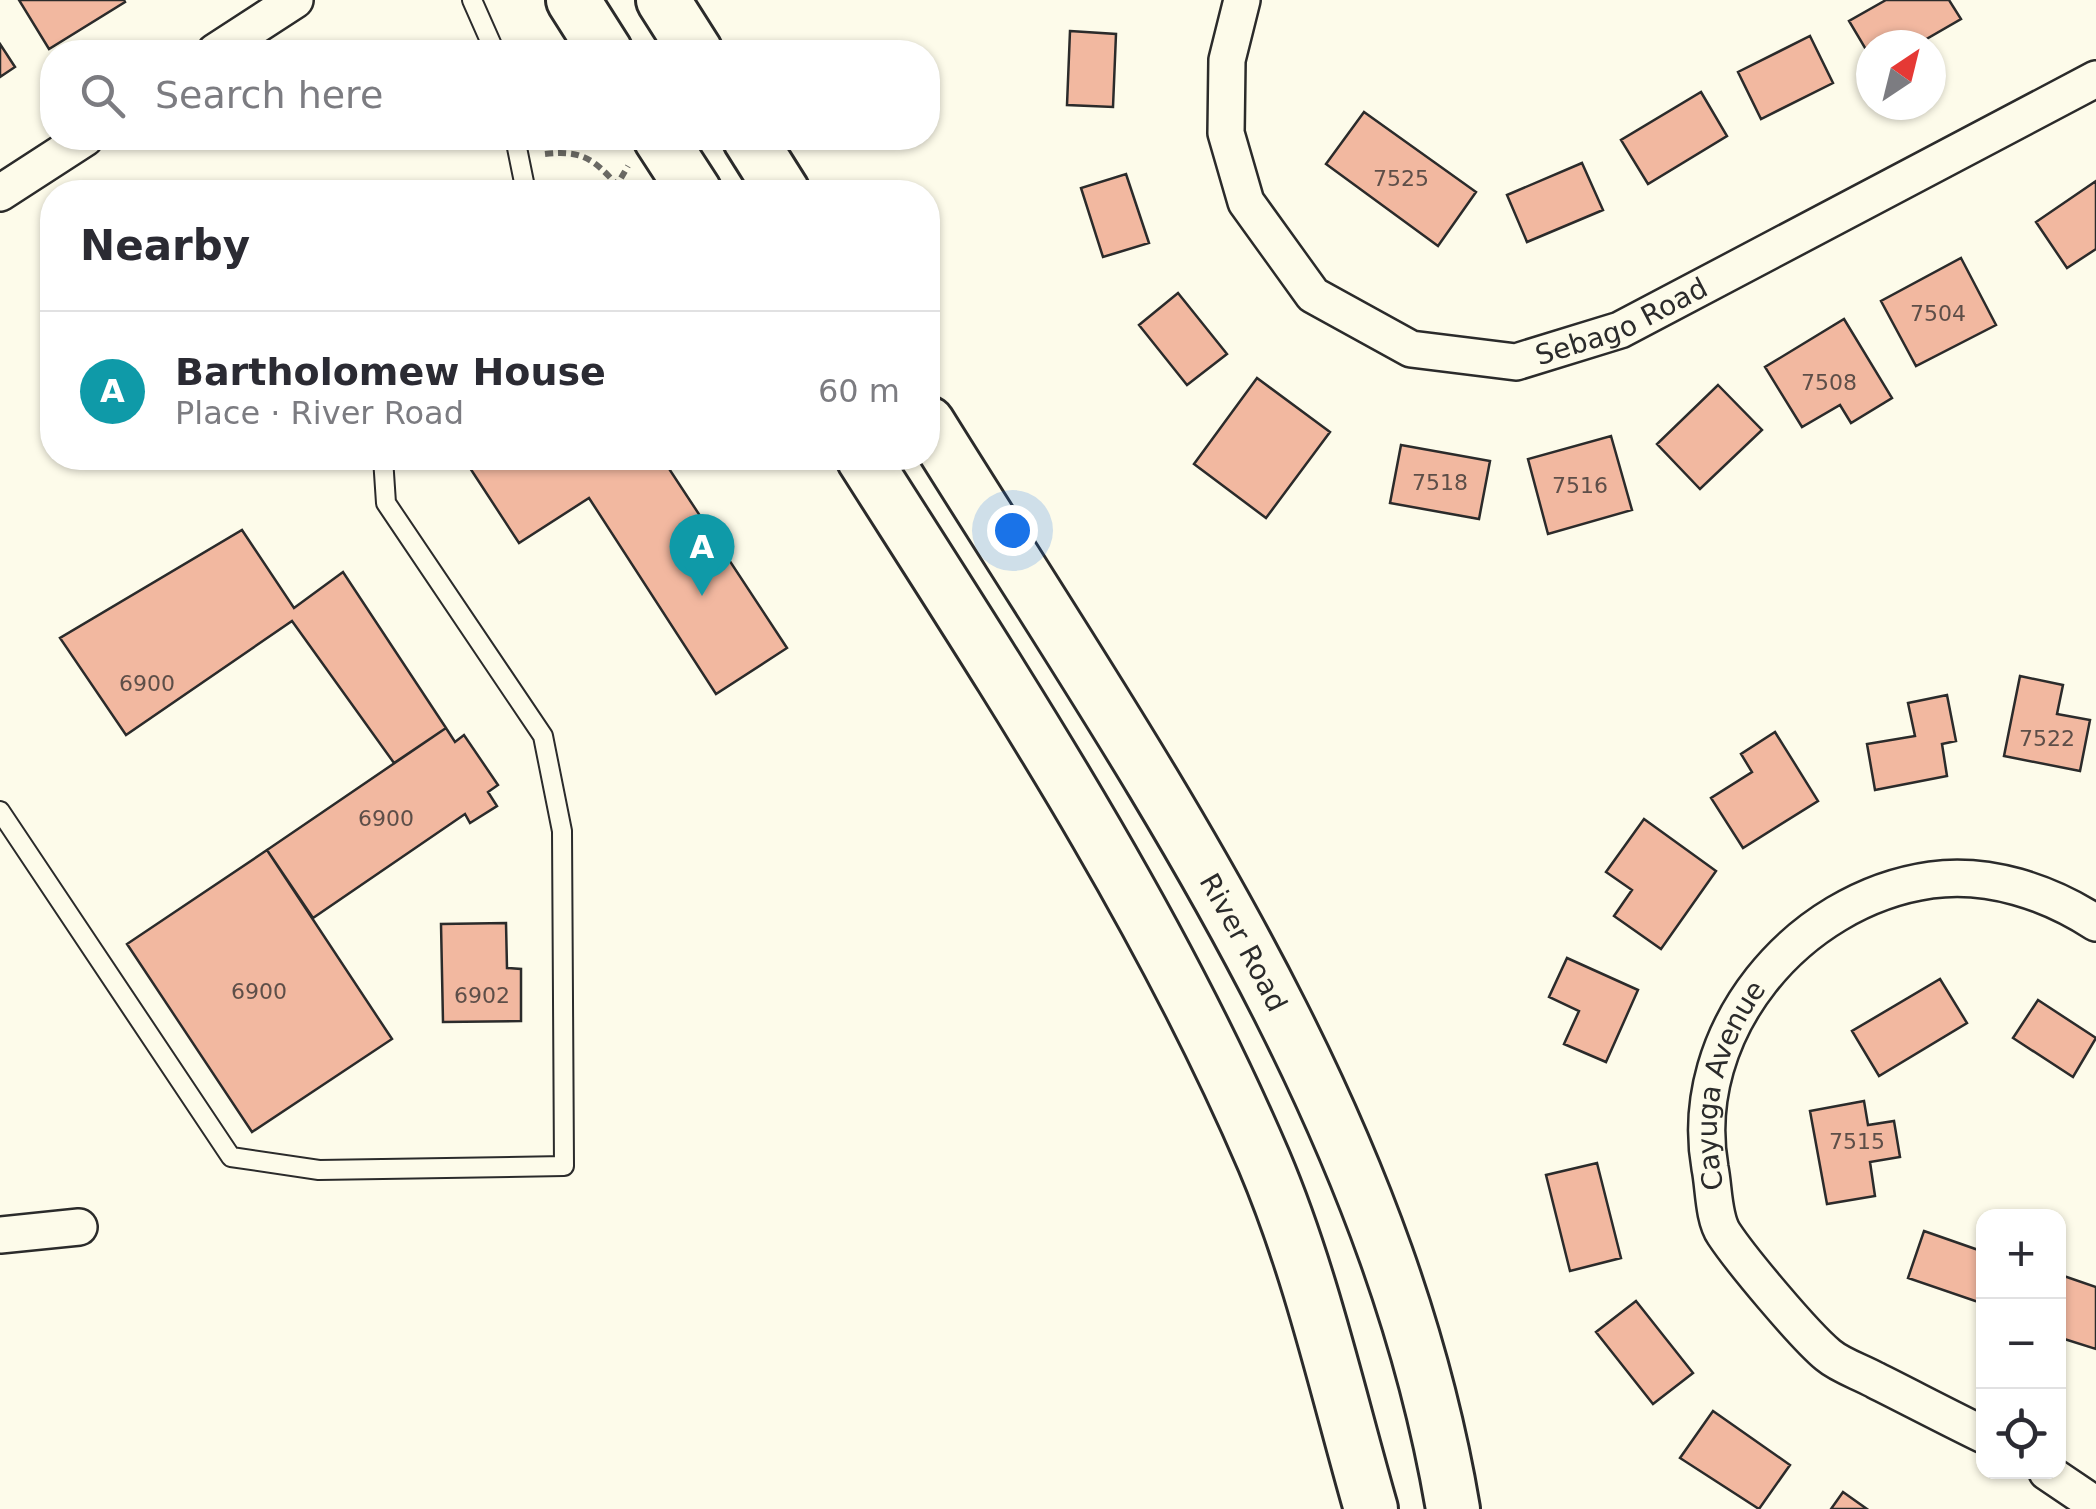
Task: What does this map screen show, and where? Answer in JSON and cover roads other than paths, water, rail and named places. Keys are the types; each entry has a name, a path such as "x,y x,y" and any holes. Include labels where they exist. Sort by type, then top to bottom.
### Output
{"main road":[{"path":"574,0 599,40"},
{"path":"664,0 689,40"},
{"path":"653,150 683,180"},
{"path":"757,150 776,180"},
{"name":"River Road","path":"940,443 1219,890 1342,1137 1410,1323 1453,1507"},
{"path":"871,470 1080,801 1182,984 1265,1165 1324,1344 1371,1509"}],"street":[{"path":"233,40 295,0"},
{"name":"Sebago Road","path":"1242,0 1227,60 1226,133 1246,202 1313,295 1411,350 1516,362 1620,330 2096,79"},
{"path":"0,193 66,150"},
{"name":"Cayuga Avenue","path":"1976,1431 1829,1356 1722,1231 1707,1148 1708,1102 1720,1044 1766,973 1797,940 1850,904 1931,880 1997,882 2058,899 2096,923"},
{"path":"0,1235 78,1227"},
{"path":"2057,1479 2096,1505"}],"lane":[{"path":"472,0 490,40"},
{"path":"518,150 524,180"},
{"path":"0,811 230,1157 319,1170 564,1166 562,831 543,736 386,502 385,470"}],"place":[{"name":"Bartholomew House","path":"702,596"}]}
